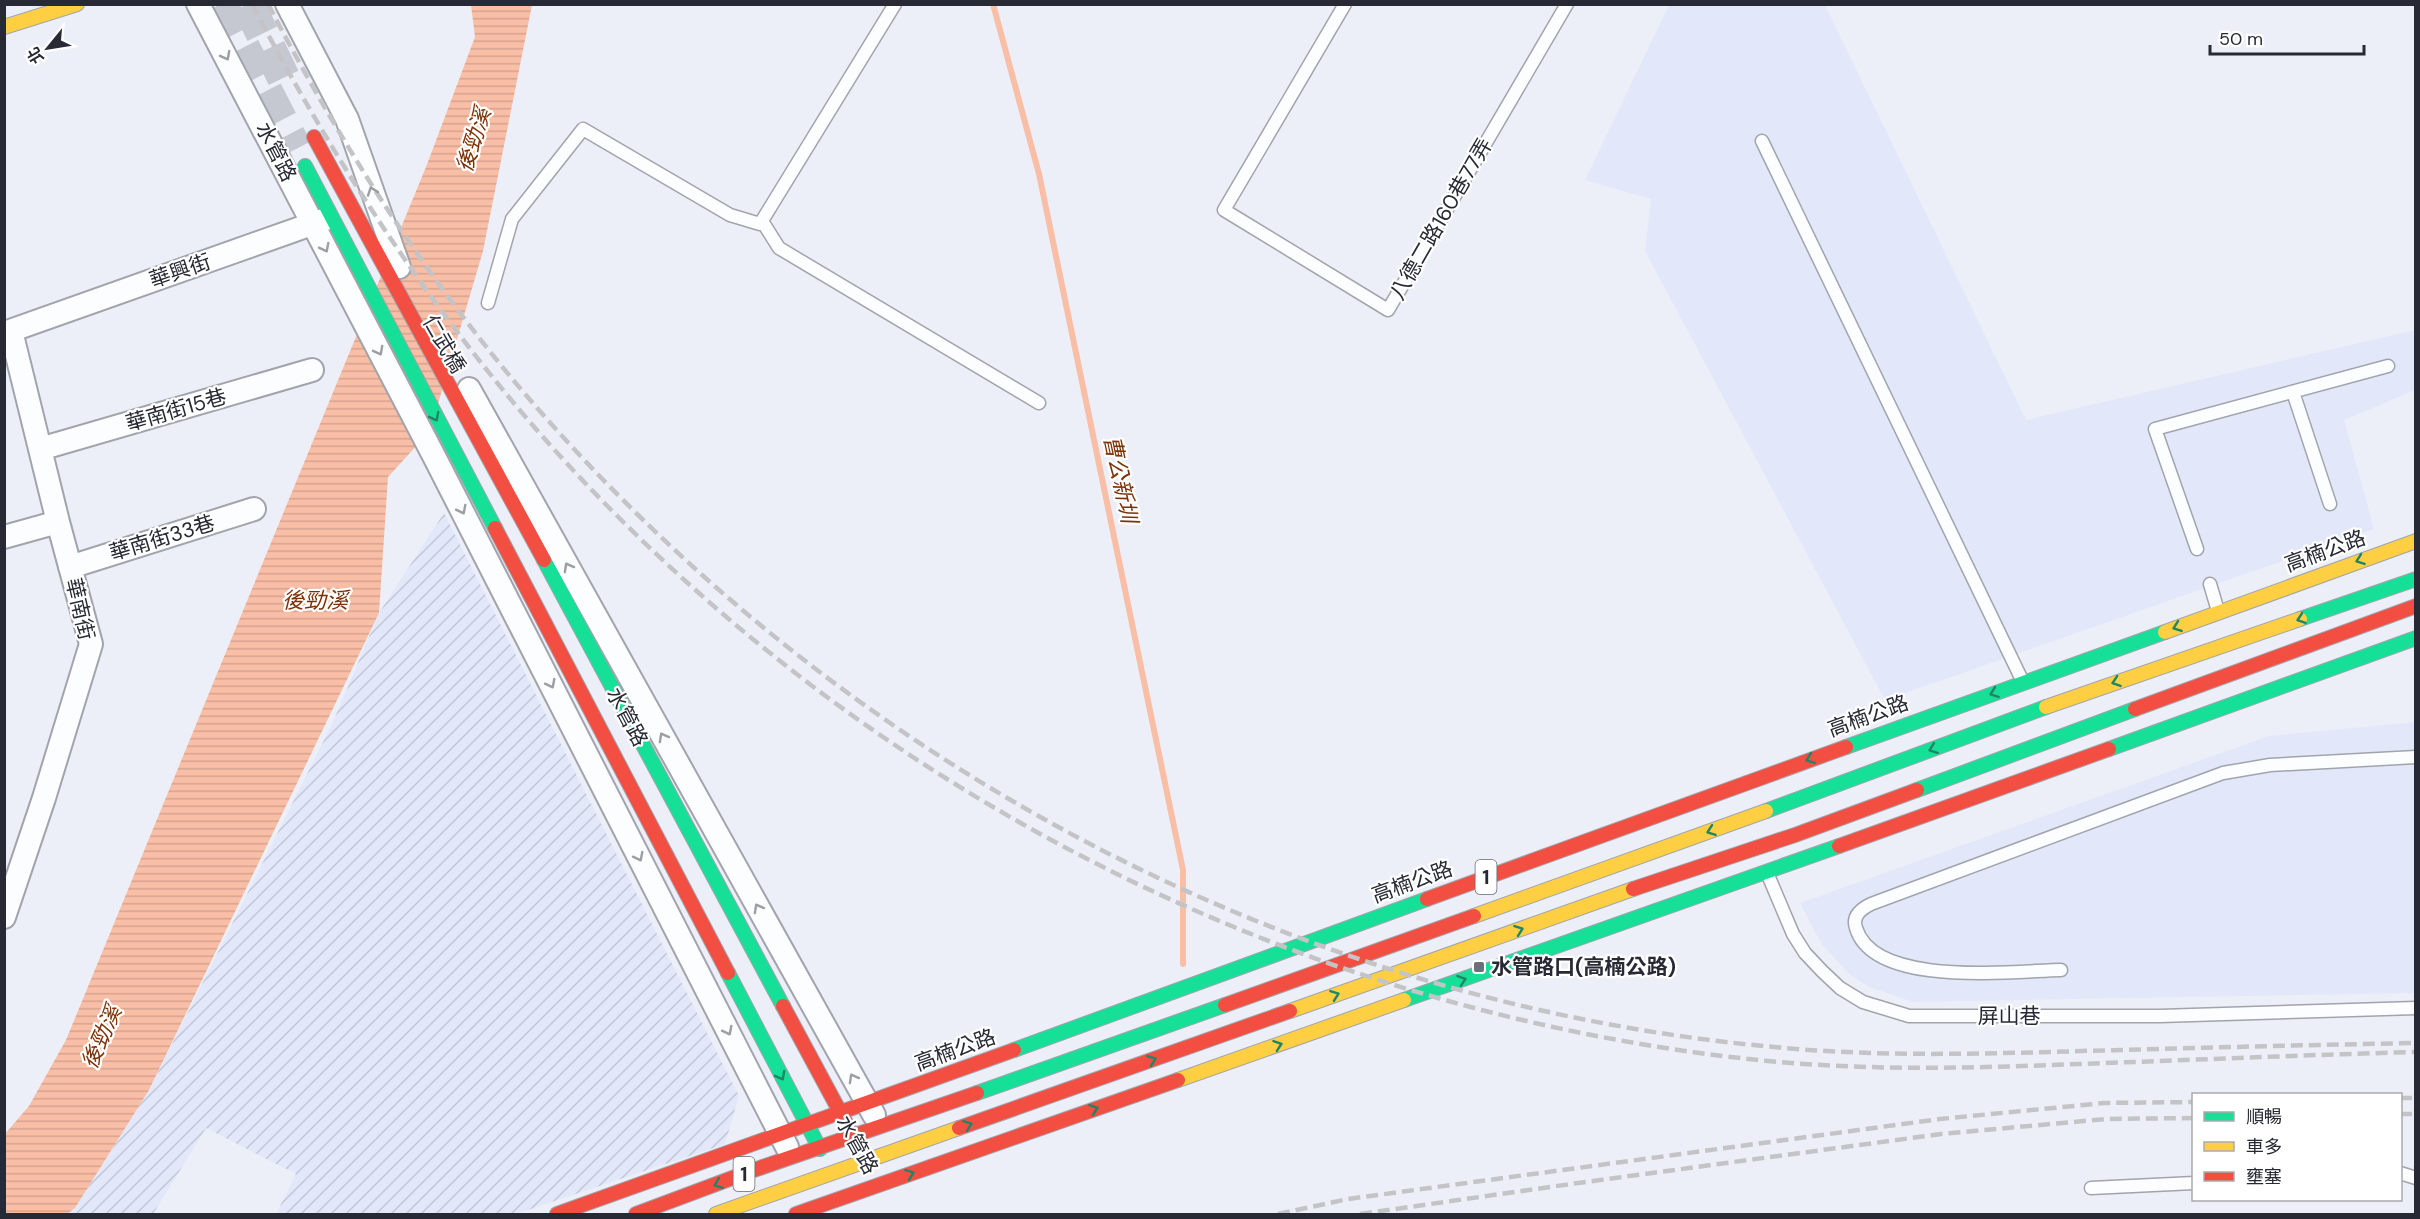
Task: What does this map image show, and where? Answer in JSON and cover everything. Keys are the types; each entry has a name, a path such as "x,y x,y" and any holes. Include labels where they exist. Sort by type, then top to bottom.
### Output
{"main road":[{"path":"4,27 77,4"},
{"name":"水管路","path":"314,137 353,206 395,272"},
{"name":"水管路","path":"301,158 323,220"},
{"name":"水管路","path":"482,428 879,1185"},
{"name":"水管路","path":"444,453 846,1197"},
{"name":"高楠公路","path":"636,1215 792,1157 1746,818 2218,612 2415,541"},
{"name":"高楠公路","path":"716,1215 1699,866 1746,818 2030,696 2415,579"},
{"name":"高楠公路","path":"557,1215 868,1103 1746,818 2415,606"},
{"path":"796,1215 1767,872 2415,638"}],"street":[{"name":"水管路","path":"198,4 323,220 444,453"},
{"path":"287,4 347,119 395,272"},
{"name":"華興街","path":"8,332 323,220 353,206"},
{"name":"仁武橋","path":"395,272 482,428"},
{"name":"華南街","path":"4,917 44,798 91,644 8,332"},
{"name":"華南街15巷","path":"40,449 312,370"},
{"name":"水管路","path":"482,428 895,1151 879,1185"},
{"path":"444,453 805,1183"},
{"name":"華南街33巷","path":"70,567 254,509"},
{"path":"4,537 58,522"},
{"name":"水管路","path":"805,1183 846,1197"}],"lane":[{"path":"488,303 512,219 583,129 730,216 760,224 895,4"},
{"name":"八德二路160巷77弄","path":"1345,4 1224,210 1388,310 1567,4"},
{"path":"1762,141 1942,509 2030,696"},
{"path":"762,220 779,248 1039,403"},
{"path":"2197,549 2155,429 2388,366"},
{"path":"2293,392 2330,504"},
{"path":"2210,584 2218,612"},
{"path":"2061,970 1943,972 1916,969 1891,962 1871,951 1861,941 1854,923 1862,909 1871,904 2223,773 2270,765 2415,757"},
{"name":"屏山巷","path":"1746,818 1793,934 1805,953 1840,988 1863,1002 1909,1016 2160,1016 2415,1008"},
{"path":"2091,1188 2192,1184"}],"shaded area":[{"path":"1669,5 1825,5 2026,420 2415,330 2415,390 2344,420 2374,529 1885,700 1645,251 1651,199 1585,180"},
{"path":"444,513 739,1096 725,1144 516,1214 276,1214 296,1174 206,1128 153,1214 67,1214 75,1208 149,1090 332,724 379,613"},
{"path":"2415,722 2415,993 1913,1002 1869,987 1849,974 1821,943 1800,903 2269,736"}],"water":[{"name":"後勁溪","path":"471,5 532,5 483,251 430,431 388,477 379,613 149,1090 75,1208 67,1214 5,1214 5,1134 29,1106 66,1040 426,167 475,37"}],"waterway":[{"name":"曹公新圳","path":"993,4 1039,174 1183,870 1183,964"}],"tunnel":[{"path":"221,4 296,149"},
{"path":"248,4 287,85"}],"railway":[{"path":"252,4 343,165 376,217 447,318 523,414 647,545 782,663 928,767 1084,857 1247,932 1416,992 1590,1035 1768,1061 1885,1067 2040,1065 2416,1052"},
{"path":"268,4 358,163 425,265 461,314 538,409 662,538 797,654 941,757 1095,846 1256,921 1424,980 1597,1022 1774,1047 1928,1054 2416,1043"},
{"path":"2402,1098 2416,1098"},
{"path":"1278,1214 1348,1199 1940,1119 2104,1103 2192,1102"},
{"path":"2402,1114 2416,1114"},
{"path":"1360,1214 1941,1134 2106,1119 2192,1118"}],"traffic: fast":[{"path":"305,166 495,528"},
{"path":"544,560 783,1006"},
{"path":"2300,619 2416,579"},
{"path":"1846,747 2165,632"},
{"path":"2109,749 2416,638"},
{"path":"1766,811 2046,707"},
{"path":"1917,790 2135,709"},
{"path":"1404,1000 1839,846"},
{"path":"1014,1050 1427,899"},
{"path":"728,973 820,1149"},
{"path":"977,1093 1225,1005"}],"traffic: slow":[{"path":"4,27 77,4"},
{"path":"2165,632 2416,541"},
{"path":"2046,707 2300,619"},
{"path":"1474,916 1766,811"},
{"path":"1290,1011 1633,889"},
{"path":"1178,1080 1404,1000"},
{"path":"716,1214 959,1128"}],"traffic: jam":[{"path":"314,137 544,560"},
{"path":"495,528 728,973"},
{"path":"2135,709 2416,606"},
{"path":"1427,899 1846,747"},
{"path":"1839,846 2109,749"},
{"path":"1633,889 1795,835 1917,790"},
{"path":"1225,1005 1474,916"},
{"path":"783,1006 853,1136"},
{"path":"959,1128 1290,1011"},
{"path":"557,1214 1014,1050"},
{"path":"796,1214 1178,1080"},
{"path":"636,1214 751,1171 977,1093"}],"place":[{"name":"水管路口(高楠公路)","path":"1479,967"}]}
